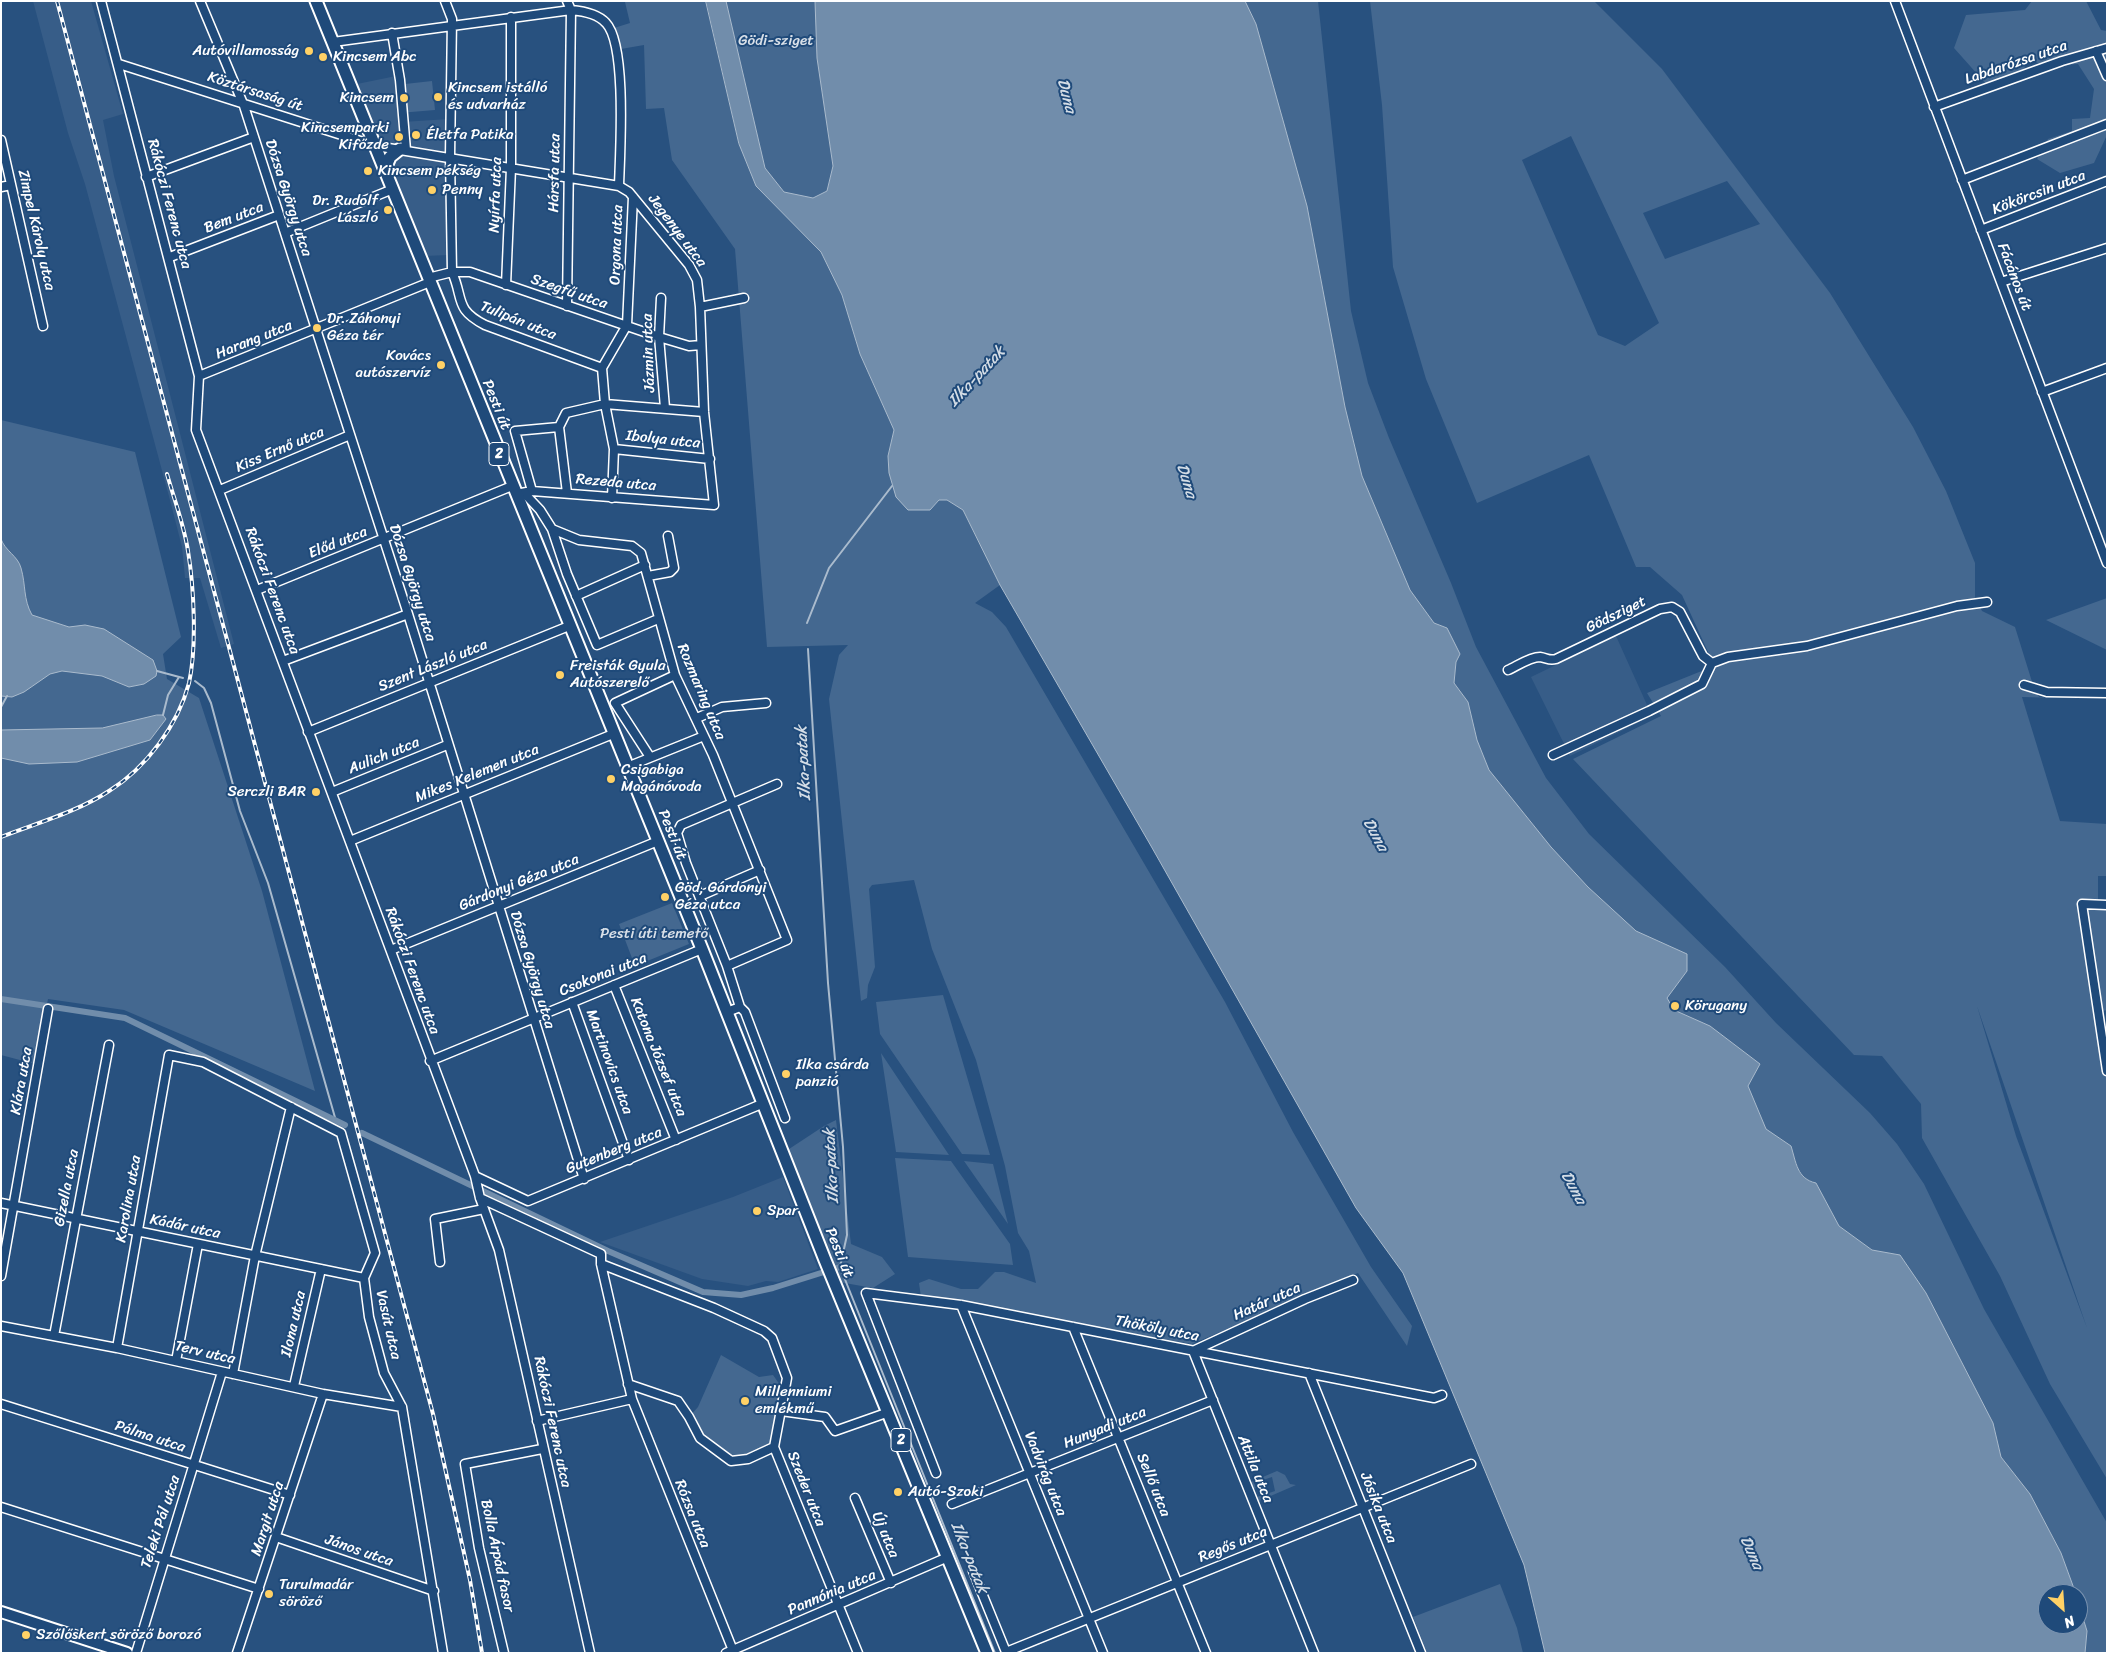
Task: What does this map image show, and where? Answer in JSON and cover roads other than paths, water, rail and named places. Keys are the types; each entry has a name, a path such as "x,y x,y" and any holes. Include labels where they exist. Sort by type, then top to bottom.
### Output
{"main road":[{"name":"Pesti út","path":"316,1 429,280 521,491 569,626 987,1653"},
{"path":"385,169 390,157 403,149"}],"street":[{"name":"Rákóczi Ferenc utca","path":"101,1 119,64 146,177 170,257 199,376 196,430 220,490 430,1060 475,1176 480,1198 499,1250 512,1299 542,1450 590,1653"},
{"name":"Dózsa György utca","path":"200,1 243,103 408,614 447,745 584,1179"},
{"name":"Tulipán utca","path":"445,1 451,16 452,25 450,157 452,272 457,283 460,303 470,318 602,368"},
{"path":"567,1 571,10"},
{"name":"Fácános út","path":"1895,1 2107,564"},
{"path":"333,42 571,10 590,14 601,19 611,29 615,42 620,77 619,186"},
{"name":"Hársfa utca","path":"567,306 571,10"},
{"name":"Nyírfa utca","path":"506,285 511,168 511,17"},
{"path":"392,33 400,80 403,149"},
{"name":"Labdarózsa utca","path":"1934,107 2107,48"},
{"path":"2096,51 2107,76"},
{"name":"Köztársaság út","path":"119,64 376,146 619,186"},
{"path":"1962,180 2107,124"},
{"path":"146,177 254,137"},
{"name":"Zimpel Károly utca","path":"1,140 43,326"},
{"name":"Kökörcsin utca","path":"1981,230 2107,181"},
{"path":"1,187 11,184"},
{"name":"Jegenye utca","path":"619,186 633,197 689,265 697,280 700,307 704,412 714,505"},
{"path":"285,233 393,189"},
{"name":"Orgona utca","path":"627,325 633,197"},
{"name":"Bem utca","path":"170,257 279,215"},
{"path":"2001,282 2107,248"},
{"name":"Szegfű utca","path":"429,280 452,272 470,272 659,337 689,346 701,346"},
{"name":"Harang utca","path":"199,376 316,330 429,280"},
{"name":"Jázmin utca","path":"661,298 659,337 665,408"},
{"path":"700,307 744,298"},
{"path":"612,498 614,449 605,404 602,368 627,325"},
{"path":"2042,392 2107,368"},
{"path":"567,493 559,427 566,413 605,404 704,412"},
{"path":"559,427 515,431 521,491 540,510 552,529 576,596 597,645 658,619"},
{"name":"Kiss Ernő utca","path":"220,490 350,435"},
{"name":"Ibolya utca","path":"614,449 710,459"},
{"name":"Rezeda utca","path":"521,491 714,505"},
{"name":"Előd utca","path":"257,590 384,540 521,491"},
{"name":"Rozmaring utca","path":"552,529 580,540 632,546 641,554 675,675 697,718 787,940 727,966"},
{"path":"648,576 670,572 674,568 668,536"},
{"path":"576,596 645,565"},
{"path":"1553,755 1649,711 1702,684 1712,662 1728,657 1807,646 1956,606 1987,602"},
{"name":"Gödsziget","path":"1508,670 1533,658 1540,657 1550,661 1556,659 1660,609 1672,607 1680,612 1703,656 1712,662"},
{"path":"283,661 408,614"},
{"name":"Szent László utca","path":"308,732 569,626"},
{"path":"650,757 615,703 675,675"},
{"path":"2024,686 2047,692 2107,693"},
{"path":"697,718 722,707 766,703"},
{"name":"Mikes Kelemen utca","path":"350,840 613,734"},
{"path":"627,767 704,736"},
{"name":"Aulich utca","path":"332,792 447,745"},
{"path":"777,784 732,802 678,828 677,833 686,863 727,966 740,1007 745,1012 785,1118"},
{"name":"Gárdonyi Géza utca","path":"390,950 658,841"},
{"path":"700,896 760,870"},
{"path":"2107,905 2082,904 2107,1071"},
{"name":"Csokonai utca","path":"430,1060 533,1020 702,949"},
{"name":"Katona József utca","path":"614,985 676,1140"},
{"name":"Martinovics utca","path":"572,1002 630,1160"},
{"path":"727,1012 740,1007"},
{"name":"Klára utca","path":"1,1276 48,1009"},
{"name":"Gizella utca","path":"54,1336 109,1045"},
{"name":"Vasút utca","path":"169,1055 203,1062 341,1133 375,1253 364,1278 368,1317 384,1373 402,1407 443,1653"},
{"name":"Karolina utca","path":"117,1348 136,1231 169,1055"},
{"name":"Gutenberg utca","path":"475,1176 528,1201 764,1104"},
{"path":"233,1374 255,1256 291,1107"},
{"path":"480,1198 601,1254 601,1264"},
{"name":"Kádár utca","path":"1,1203 364,1278"},
{"path":"440,1262 435,1219 484,1208"},
{"path":"176,1360 198,1244"},
{"name":"Rózsa utca","path":"601,1264 632,1399 731,1652"},
{"name":"Szeder utca","path":"601,1264 714,1308 770,1335 787,1378 774,1447 858,1653"},
{"name":"Ilona utca","path":"294,1386 320,1269"},
{"name":"Határ utca","path":"1193,1351 1305,1299 1353,1280"},
{"name":"Thököly utca","path":"936,1473 866,1293 962,1305 1434,1398 1442,1395"},
{"name":"Vadvirág utca","path":"962,1305 1103,1653"},
{"name":"Terv utca","path":"1,1326 176,1360 323,1394 402,1407"},
{"name":"Sellő utca","path":"1074,1327 1206,1653"},
{"name":"Attila utca","path":"1193,1351 1314,1653"},
{"name":"Teleki Pál utca","path":"136,1653 222,1372"},
{"name":"Jósika utca","path":"1308,1373 1421,1653"},
{"path":"628,1384 678,1401 700,1438 731,1462 748,1459 774,1447"},
{"name":"Margit utca","path":"237,1653 323,1394"},
{"path":"537,1421 632,1399"},
{"name":"Hunyadi utca","path":"952,1504 1213,1400"},
{"name":"Pálma utca","path":"1,1404 290,1495"},
{"path":"781,1410 825,1417 835,1431 889,1412"},
{"name":"Bolla Árpád fasor","path":"504,1653 479,1548 465,1464 542,1450"},
{"name":"Regős utca","path":"1006,1652 1471,1464"},
{"name":"Új utca","path":"855,1498 891,1583"},
{"path":"1,1506 163,1560 259,1589"},
{"name":"János utca","path":"276,1537 434,1591"},
{"name":"Pannónia utca","path":"731,1652 948,1557"},
{"path":"973,1571 1006,1652"},
{"path":"1,1612 127,1653"}],"water":[{"name":"Duna","path":"706,1 726,1 765,168 784,192 813,198 827,191 833,166 817,58 815,1 1245,1 1256,24 1307,206 1345,407 1362,476 1410,590 1434,623 1447,628 1460,654 1456,662 1454,683 1468,702 1477,740 1489,770 1551,847 1588,887 1636,931 1687,954 1687,971 1667,998 1674,1010 1710,1026 1760,1064 1748,1086 1766,1129 1791,1146 1801,1174 1816,1183 1839,1226 1872,1250 1900,1255 1926,1293 1993,1423 2001,1457 2030,1494 2061,1553 2072,1584 2038,1584 2038,1634 2087,1634 2085,1653 1545,1653 1524,1565 1403,1273 1356,1208 1151,846 1000,585 963,510 947,500 939,500 930,510 908,510 896,497 889,473 888,456 894,430 860,354 842,295 821,252 756,186 739,144"},
{"path":"1,539 19,564 23,574 27,603 32,615 69,627 85,625 104,629 153,660 157,671 156,676 144,684 129,687 102,676 62,671 50,674 24,692 12,697 1,696"},
{"path":"163,715 166,719 150,740 77,762 29,764 1,758 1,730 102,728"}],"waterway":[{"name":"Ilka-patak","path":"807,623 829,568 892,486"},
{"name":"Ilka-patak","path":"808,649 828,983 843,1147 847,1235 840,1267 995,1653"},
{"path":"157,671 183,678"},
{"path":"163,715 168,695 179,677"},
{"path":"195,681 204,688 211,703 240,811 268,883 336,1121"},
{"path":"1,707 7,696"},
{"path":"1,999 125,1018 345,1125"},
{"path":"362,1133 608,1251 703,1292 741,1295 773,1288 840,1267"}],"railway":[{"path":"57,1 433,1414 470,1580 482,1653"},
{"path":"1,837 84,805 123,781 148,758 159,744 169,730 184,699 192,668 194,635 193,599 186,541 167,474"}],"place":[{"name":"Autóvillamosság","path":"309,51"},
{"name":"Kincsem Abc","path":"323,57"},
{"name":"Kincsem istálló és udvarház","path":"438,97"},
{"name":"Kincsem","path":"404,98"},
{"name":"Életfa Patika","path":"416,135"},
{"name":"Kincsemparki Kifőzde","path":"399,137"},
{"name":"Kincsem pékség","path":"368,171"},
{"name":"Penny","path":"432,190"},
{"name":"Dr. Rudolf László","path":"388,210"},
{"name":"Dr. Záhonyi Géza tér","path":"317,328"},
{"name":"Kovács autószervíz","path":"441,365"},
{"name":"Freisták Gyula Autószerelő","path":"560,675"},
{"name":"Csigabiga Magánóvoda","path":"611,779"},
{"name":"Serczli BAR","path":"316,792"},
{"name":"Göd, Gárdonyi Géza utca","path":"665,897"},
{"name":"Körugany","path":"1675,1006"},
{"name":"Ilka csárda panzió","path":"786,1074"},
{"name":"Spar","path":"757,1211"},
{"name":"Millenniumi emlékmű","path":"745,1401"},
{"name":"Autó-Szoki","path":"898,1492"},
{"name":"Turulmadár söröző","path":"269,1594"},
{"name":"Szőlőskert söröző borozó","path":"26,1635"}],"park label":[{"name":"Gödi-sziget","path":"776,41"},
{"name":"Pesti úti temető","path":"654,934"}]}
